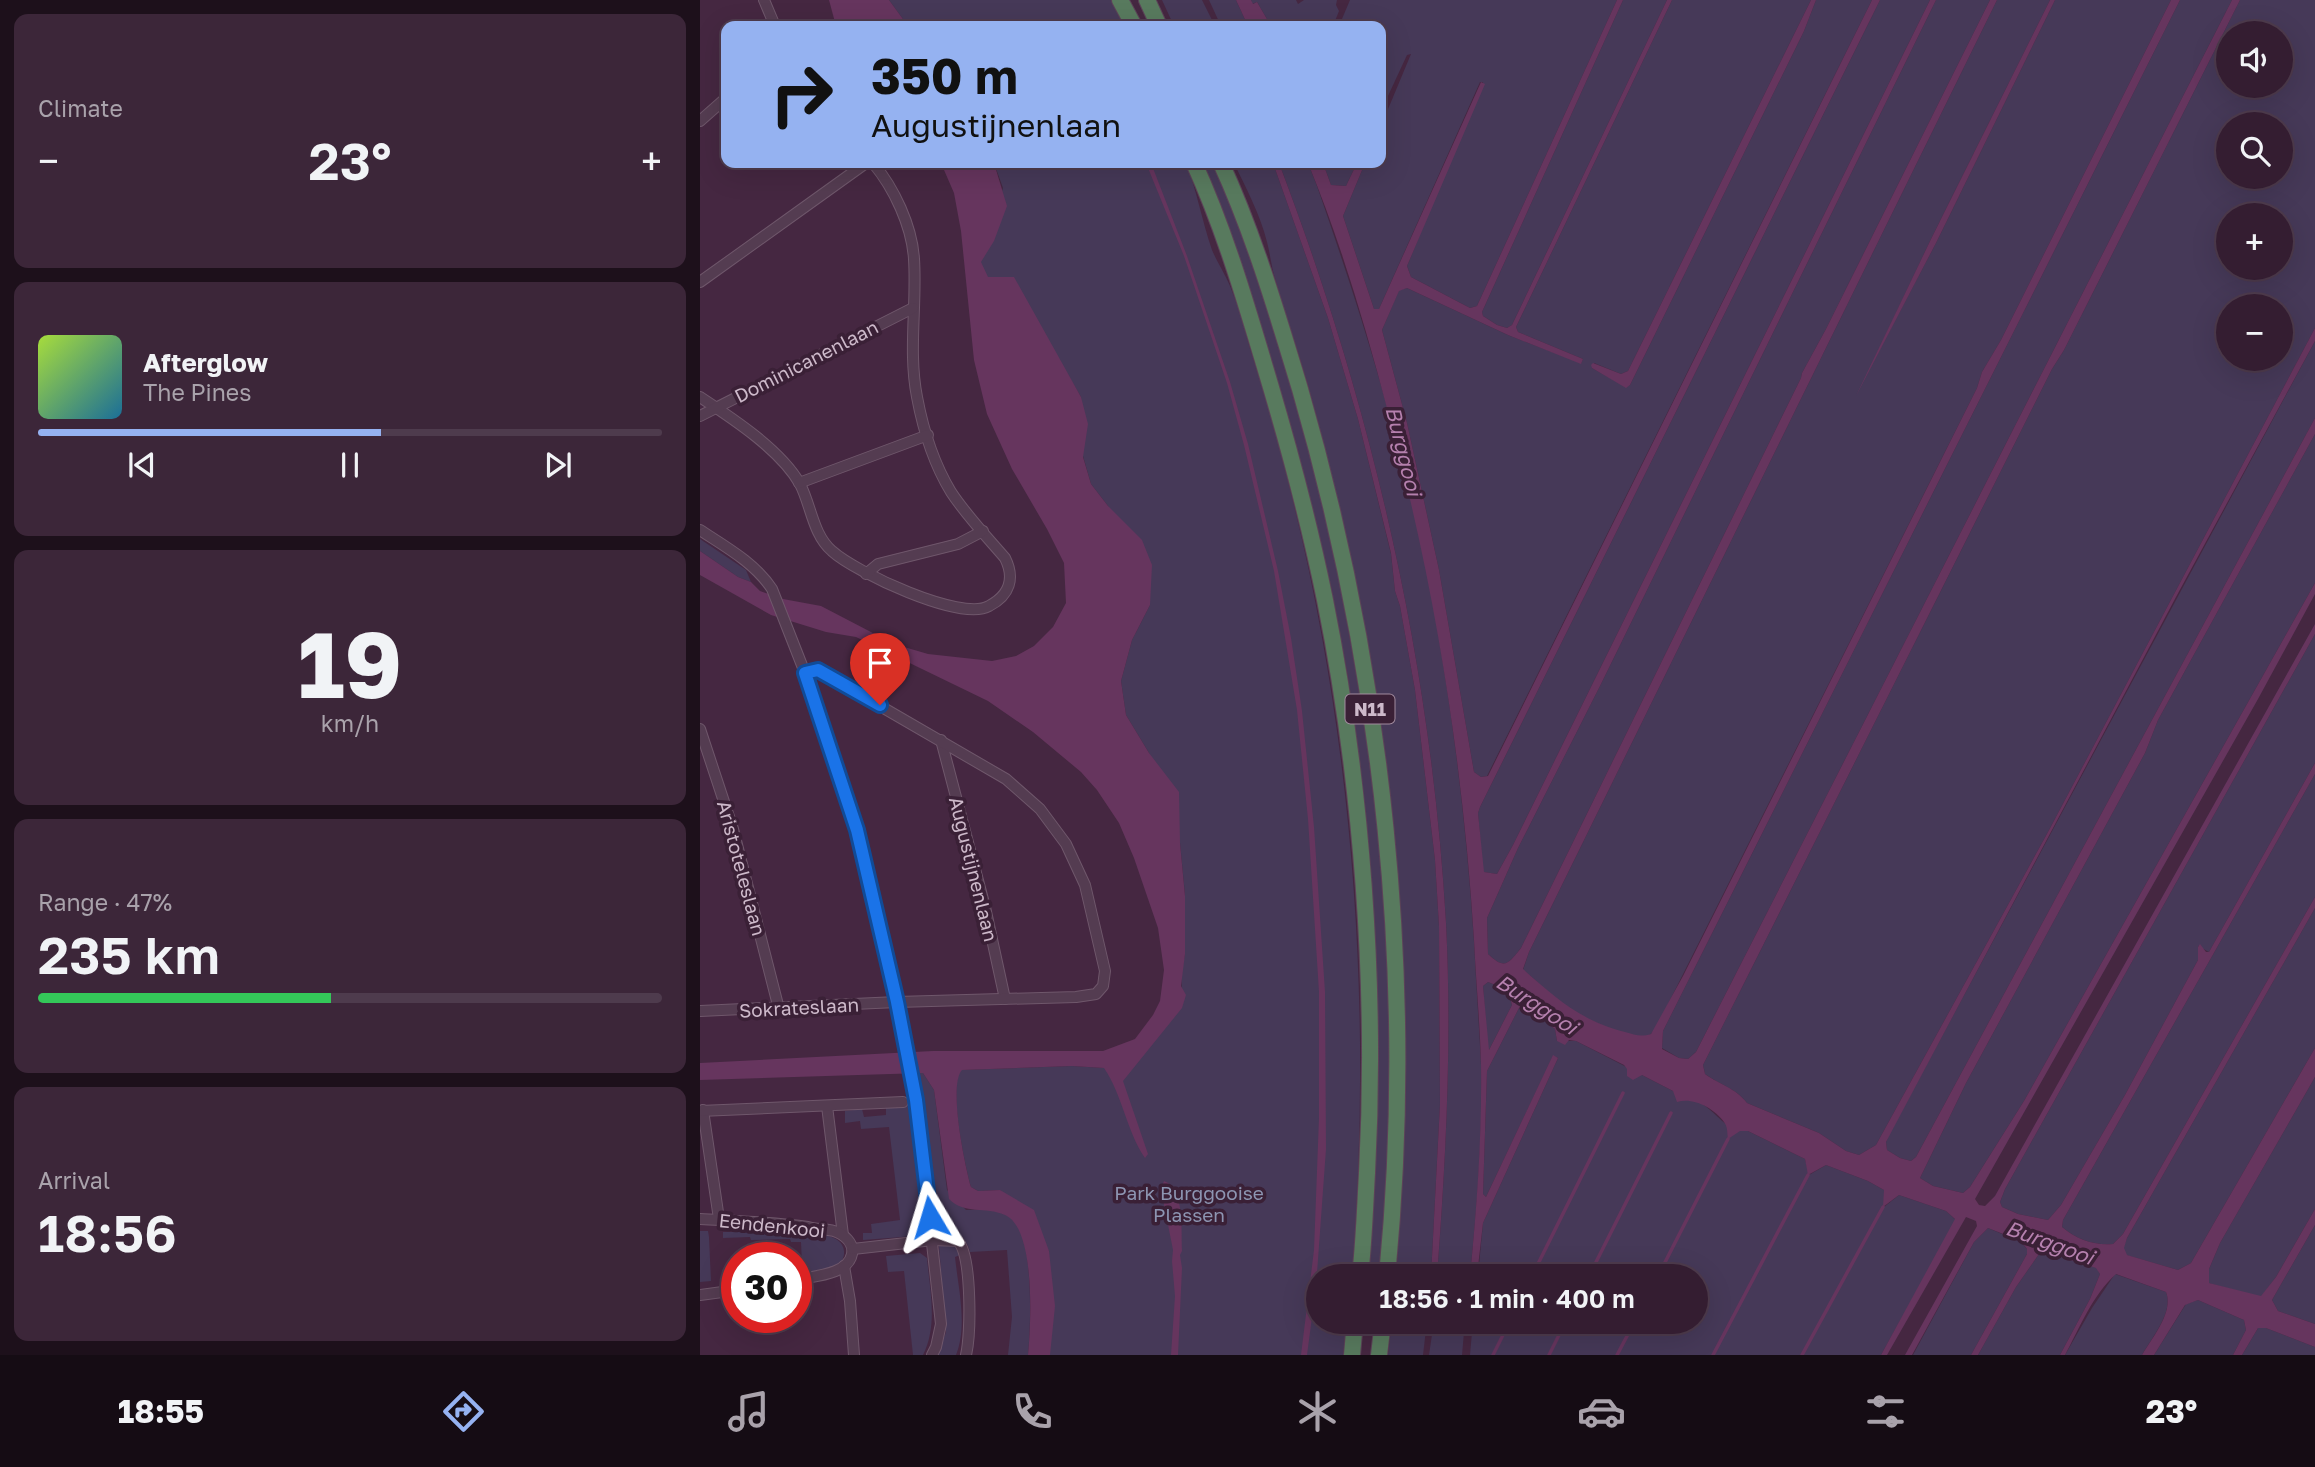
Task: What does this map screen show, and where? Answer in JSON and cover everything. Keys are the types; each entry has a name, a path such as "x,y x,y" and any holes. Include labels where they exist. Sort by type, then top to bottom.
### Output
{"highway":[{"path":"1120,0 1131,21"},
{"path":"1147,0 1157,21"},
{"name":"N11","path":"1196,168 1251,320 1293,464 1325,600 1347,732 1364,889 1370,1006 1370,1116 1361,1264"},
{"name":"N11","path":"1223,168 1254,244 1316,446 1351,600 1374,735 1390,885 1396,1004 1396,1115 1388,1264"},
{"path":"1352,1355 1354,1334"},
{"path":"1379,1355 1381,1334"}],"street":[{"path":"764,0 773,21"},
{"path":"700,121 721,102"},
{"path":"700,282 859,168"},
{"path":"700,397 772,451 799,483 823,542 846,562 866,574 926,598 964,608 987,608 1004,595 1010,587 1012,577 1005,558 952,494 938,467 917,398 912,359 914,256 897,199 877,168"},
{"name":"Dominicanenlaan","path":"700,416 913,307"},
{"path":"799,483 928,435"},
{"path":"700,530 747,562 764,577 772,589 805,673 857,830 897,1002 912,1081 941,1324 932,1355"},
{"path":"866,574 878,564 958,544 983,531"},
{"path":"805,673 818,670 1006,779 1040,808 1066,844 1085,885 1105,971 1103,986 1096,994 1076,998 897,1002"},
{"name":"Aristoteleslaan","path":"700,729 733,829 779,1009"},
{"name":"Augustijnenlaan","path":"941,740 985,906 1005,999"},
{"name":"Sokrateslaan","path":"700,1011 897,1002"},
{"path":"719,1219 702,1110 903,1102"},
{"path":"812,1277 831,1273 844,1266 851,1259 853,1249 849,1240 843,1236 827,1106"},
{"name":"Eendenkooi","path":"700,1219 788,1224 834,1231 843,1236"},
{"path":"853,1249 933,1240 958,1241 965,1253 970,1336 966,1355"},
{"path":"844,1266 854,1355"},
{"path":"700,1295 721,1292"}],"green space":[{"path":"889,0 1111,0 1122,21 904,21"},
{"path":"1162,0 1202,0 1212,21 1172,21"},
{"path":"1209,0 1236,0 1246,21 1219,21"},
{"path":"1251,0 1296,0 1298,4 1304,0 1337,0 1339,11 1335,21 1268,21 1257,2 1252,4"},
{"path":"1350,0 1617,0 1477,306 1470,308 1411,277 1407,266 1483,82 1480,82 1379,309 1374,309 1343,216 1363,168 1386,168 1386,114 1411,54 1407,55 1386,100 1386,21 1341,21"},
{"path":"1623,0 1667,0 1512,325 1507,328 1497,325 1483,316 1482,312"},
{"path":"1672,0 1811,0 1628,371 1621,374 1594,363 1592,368 1626,387 1630,385 1804,31 1816,0 1872,0 1487,776 1481,777 1474,772 1439,570 1407,423 1382,330 1399,290 1407,288 1508,335 1581,363 1583,359 1518,332 1516,327"},
{"path":"1880,0 1930,0 1513,845 1497,874 1483,872 1478,813 1480,807"},
{"path":"1936,0 1990,0 1802,373 1521,948 1506,963 1498,962 1488,954 1487,918 1518,848"},
{"path":"1997,0 2050,0 1869,370 1936,243 2055,0 2171,0 2001,340 1982,372 1977,388 1656,1028 1643,1037 1612,1030 1561,1003 1523,970 1529,952"},
{"path":"2180,0 2232,0 2221,21 2216,21 2216,31 1696,1052 1688,1059 1679,1058 1662,1048 1663,1031"},
{"path":"2240,0 2315,0 2315,328 2293,370 2293,294 2216,294 2216,371 2292,371 2048,832 1876,1145 1859,1155 1846,1151 1819,1133 1747,1103 1705,1074 1703,1065 2216,48 2216,98 2293,98 2293,21 2229,21"},
{"name":"Park Burggooise Plassen","path":"996,168 1188,168 1212,250 1237,304 1287,477 1310,575 1343,774 1358,974 1360,1074 1353,1264 1306,1264 1306,1334 1345,1334 1343,1355 1050,1355 1049,1251 1000,1190 978,1191 971,1187 957,1109 957,1079 961,1070 1072,1066 1104,1068 1134,1065 1182,990 1181,975 1185,954 1185,895 1180,843 1149,753 1126,715 1121,681 1132,640 1150,605 1108,506 1091,484 1083,456 1081,397 1039,326 986,278 980,262 1003,188"},
{"path":"1203,168 1215,168 1254,269 1290,376 1327,522 1359,693 1384,889 1389,987 1389,1126 1382,1264 1368,1264 1377,1113 1378,1010 1365,812 1348,677 1331,586 1296,451"},
{"path":"1236,168 1275,168 1328,318 1358,419 1391,554 1395,591 1415,690 1435,860 1439,926 1440,1104 1432,1264 1397,1264 1403,1165 1405,1054 1402,944 1380,725 1340,508 1264,232"},
{"path":"1281,168 1310,168 1317,186 1364,327 1391,422 1416,518 1435,613 1462,800 1471,895 1480,1049 1480,1144 1471,1264 1438,1264 1447,1100 1448,1011 1446,923 1438,825 1427,728 1392,536 1342,348"},
{"path":"1325,168 1355,168 1346,186 1331,185"},
{"path":"2315,341 2315,418 1916,1157 1911,1161 1900,1158 1887,1150 1889,1135"},
{"path":"2315,434 2315,583 2024,1101 1970,1187 1963,1193 1933,1186 1920,1178 1966,1083 2145,753 2158,720"},
{"path":"700,539 746,570 751,582 738,577 700,551"},
{"path":"2315,634 2315,763 2209,952 2198,946 2198,960 2125,1095 2061,1205 2048,1220 2018,1214 2002,1207 2000,1202 2005,1189"},
{"path":"2315,774 2315,897 2123,1234 2113,1244 2093,1243 2073,1235 2062,1227 2063,1220"},
{"path":"2315,908 2315,1048 2191,1263 2178,1270 2126,1255 2123,1248 2127,1238"},
{"path":"1488,982 1508,990 1512,1005 1488,1052 1483,986"},
{"path":"1519,1008 1537,1015 1555,1029 1557,1041 1576,1041 1681,1096 1701,1103 1732,1128 1748,1131 1805,1159 1809,1175 1826,1165 1884,1190 1884,1207 1899,1195 1946,1211 1956,1220 1881,1355 1470,1355 1472,1334 1708,1334 1708,1264 1479,1264 1483,1223 1558,1058 1553,1056 1486,1197 1483,1194 1487,1071"},
{"path":"919,1073 923,1073 934,1090 947,1190 966,1210 986,1210 1006,1215 1017,1224 1022,1235 1030,1287 1028,1355 1008,1355 1012,1317 1007,1250 970,1252 963,1239 939,1234"},
{"path":"2315,1077 2315,1209 2276,1277 2261,1297 2208,1283 2209,1269 2220,1243"},
{"path":"908,1105 924,1228 915,1236 863,1240 863,1233 872,1233 871,1224 900,1220 889,1127 861,1129 860,1121 845,1123 845,1111 862,1109 864,1117 886,1115 886,1107"},
{"path":"740,1225 831,1237 842,1245 843,1258 834,1267 812,1272 812,1242 791,1242 790,1239 751,1240 750,1237 723,1238 723,1232 739,1232"},
{"path":"2315,1225 2315,1324 2278,1311 2272,1300"},
{"path":"1988,1228 2021,1242 2027,1249 2027,1254 1971,1355 1913,1355 1974,1242"},
{"path":"700,1231 708,1231 711,1281 700,1282"},
{"path":"953,1243 960,1255 955,1257 961,1306 960,1344 956,1355 938,1355 946,1332 939,1246"},
{"path":"2046,1252 2097,1268 2100,1274 2090,1299 2060,1355 1978,1355 2016,1287 2039,1254"},
{"path":"920,1253 927,1258 932,1320 928,1344 923,1355 913,1355 904,1271 888,1272 886,1256"},
{"path":"2115,1274 2166,1292 2168,1300 2165,1316 2142,1355 2065,1355 2092,1308"},
{"path":"2198,1300 2244,1320 2246,1330 2233,1355 2154,1355 2186,1304"},
{"path":"2258,1328 2266,1328 2315,1347 2315,1355 2242,1355"},
{"path":"1390,1334 1425,1334 1423,1355 1388,1355"},
{"path":"1432,1334 1464,1334 1462,1355 1429,1355"}],"water":[{"path":"829,0 889,0 904,21 835,21"},
{"path":"1236,0 1251,0 1253,4 1257,2 1268,21 1246,21"},
{"name":"Burggooi","path":"1617,0 1623,0 1482,312 1483,316 1497,325 1507,328 1512,325 1667,0 1672,0 1516,327 1518,332 1583,359 1581,364 1508,335 1407,288 1399,291 1382,330 1407,423 1439,570 1474,772 1481,777 1488,776 1872,0 1880,0 1480,807 1478,813 1484,872 1497,874 1930,0 1936,0 1518,848 1487,918 1488,954 1499,962 1506,963 1521,948 1802,373 1990,0 1997,0 1523,969 1558,999 1595,1022 1635,1035 1651,1034 1683,976 1977,388 1982,372 2001,340 2171,0 2180,0 1663,1031 1662,1049 1679,1058 1688,1059 1696,1052 2216,31 2216,48 1703,1065 1705,1074 1733,1090 1747,1103 1819,1133 1846,1151 1859,1155 1876,1145 2048,832 2315,328 2315,341 1886,1142 1887,1150 1900,1158 1911,1161 1916,1157 2315,418 2315,434 2158,720 2145,753 1966,1083 1920,1178 1933,1186 1963,1193 1970,1187 2024,1101 2315,583 2315,594 2258,699 1975,1199 1979,1205 1985,1206 1995,1196 2315,624 2315,634 2000,1202 2002,1207 2018,1214 2048,1220 2061,1205 2125,1095 2198,960 2198,947 2200,944 2209,952 2315,763 2315,774 2063,1220 2062,1227 2073,1235 2099,1244 2113,1244 2123,1234 2315,897 2315,908 2127,1238 2124,1248 2127,1255 2178,1270 2191,1263 2315,1048 2315,1077 2220,1243 2209,1269 2209,1283 2261,1296 2276,1277 2315,1209 2315,1225 2272,1300 2278,1311 2315,1324 2315,1347 2266,1328 2258,1328 2242,1355 2233,1355 2246,1330 2244,1320 2198,1300 2185,1305 2154,1355 2142,1355 2165,1316 2168,1300 2166,1292 2116,1274 2093,1302 2065,1355 2060,1355 2090,1299 2100,1274 2096,1268 2046,1252 2039,1254 2016,1287 1978,1355 1971,1355 2027,1254 2021,1241 1988,1228 1974,1242 1912,1355 1905,1355 1977,1226 1976,1221 1966,1217 1887,1355 1881,1355 1955,1219 1946,1211 1899,1195 1883,1207 1884,1190 1826,1165 1808,1175 1805,1159 1748,1131 1740,1131 1728,1139 1725,1124 1709,1108 1696,1102 1677,1102 1673,1091 1642,1075 1633,1080 1627,1076 1624,1065 1576,1041 1569,1040 1565,1045 1557,1041 1555,1029 1537,1015 1519,1008 1487,1071 1483,1194 1486,1197 1553,1055 1558,1058 1483,1223 1478,1264 1471,1264 1481,1118 1481,1065 1469,873 1454,740 1433,608 1405,477 1352,286 1310,168 1325,168 1331,185 1346,186 1355,168 1363,168 1343,216 1374,309 1379,309 1481,82 1485,84 1407,266 1411,277 1470,308 1477,306","holes":["1488,982 1508,990 1512,1005 1489,1050 1483,986"]},
{"path":"1811,0 1816,0 1804,31 1630,385 1626,388 1591,365 1593,363 1621,374 1628,371"},
{"path":"2050,0 2055,0 1936,243 1856,396 1931,239"},
{"path":"2232,0 2240,0 2229,21 2221,21"},
{"path":"943,168 996,168 1007,206 994,241 981,262 988,277 1014,277 1081,397 1088,424 1083,457 1091,484 1108,506 1142,540 1152,565 1150,605 1132,640 1121,681 1126,715 1149,753 1179,792 1185,896 1185,954 1181,986 1186,995 1182,1008 1123,1081 1148,1154 1145,1158 1104,1068 1072,1066 962,1070 958,1078 959,1126 971,1187 978,1191 1000,1190 1034,1210 1049,1251 1055,1306 1050,1355 1028,1355 1030,1301 1027,1257 1015,1224 998,1212 968,1209 949,1199 934,1090 923,1073 700,1080 700,1063 933,1051 1103,1051 1135,1039 1160,1001 1164,970 1158,928 1134,858 1119,823 1081,772 1033,732 988,701 856,637 826,632 771,615 700,575 700,551 738,577 751,582 760,591 783,599 821,606 894,644 928,654 992,661 1016,656 1034,646 1053,627 1066,603 1064,563 1012,469 987,414 974,360 961,231 954,193"},
{"path":"1148,168 1153,168 1187,256 1230,382 1248,444 1291,638 1302,711 1314,827 1325,992 1326,1149 1318,1264 1312,1264 1319,1118 1319,992 1308,819 1297,710 1274,571 1227,383 1184,256"},
{"path":"1275,168 1281,168 1312,255 1369,442 1392,536 1427,728 1438,825 1448,967 1447,1100 1438,1264 1432,1264 1440,1104 1439,926 1435,860 1415,690 1395,591 1391,553 1358,419 1328,318"},
{"path":"1164,1181 1176,1192 1181,1222 1178,1355 1171,1355 1175,1296 1173,1250 1161,1189"},
{"path":"1306,1315 1306,1334 1310,1334 1307,1355 1301,1355"}],"waterway":[{"path":"1538,1264 1623,1093"},
{"path":"1595,1264 1671,1113"},
{"path":"1664,1264 1728,1139"},
{"path":"1713,1355 1808,1175"},
{"path":"1802,1355 1883,1207"},
{"path":"1493,1355 1504,1334"},
{"path":"1549,1355 1560,1334"},
{"path":"1617,1355 1628,1334"}],"route":[{"path":"880,705 818,670 805,673 857,830 897,1002 916,1100 930,1217"}]}
